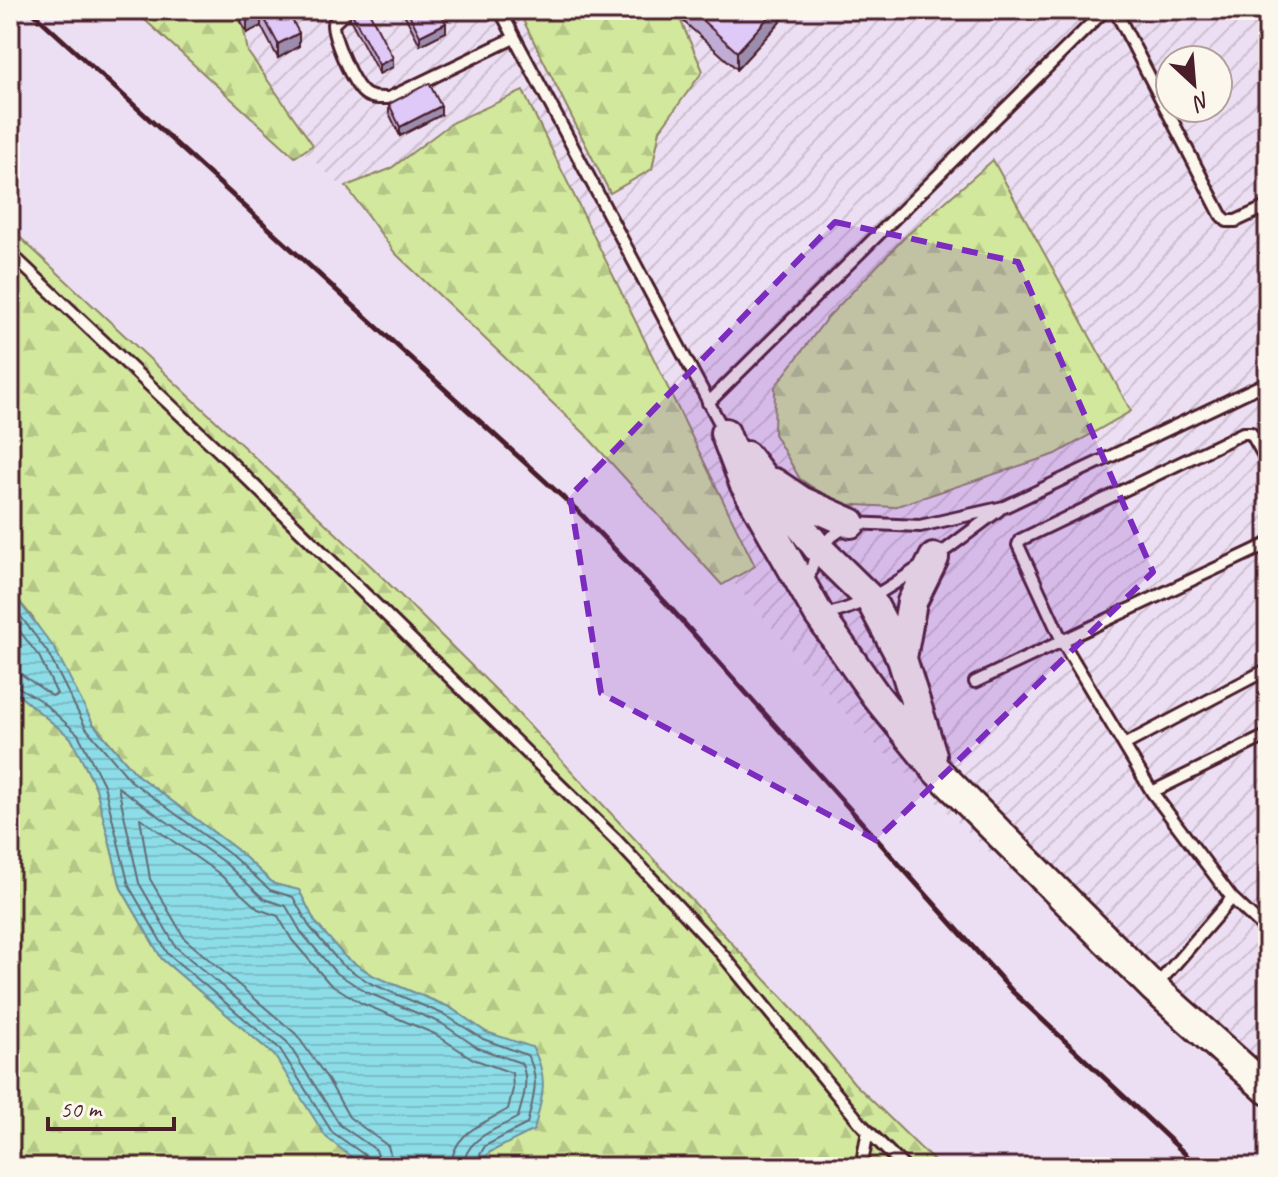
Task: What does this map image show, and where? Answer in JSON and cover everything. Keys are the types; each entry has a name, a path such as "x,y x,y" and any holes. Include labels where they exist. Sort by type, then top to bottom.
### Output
{"street":[{"path":"725,433 817,547 870,599 902,659 937,771"},
{"path":"725,433 744,483 813,604 868,686 937,771 1154,988 1268,1090"},
{"path":"752,464 801,501 851,523"},
{"path":"902,659 912,602 934,558"}],"lane":[{"path":"348,10 333,24 333,36 363,93 374,98 389,98 514,38"},
{"path":"500,10 725,433"},
{"path":"708,403 1105,10"},
{"path":"1115,10 1221,215 1227,221 1236,221 1268,206"},
{"path":"10,253 220,452 615,839 750,987 868,1131 904,1167"},
{"path":"1004,507 920,526 851,523 834,532 817,547 809,571 813,604 840,612 870,599 934,558 1004,507 1268,382"},
{"path":"1268,463 1257,440 1251,433 1243,433 1020,540 1019,552 1063,643 1152,792 1232,898 1268,932"},
{"path":"975,682 1268,544"},
{"path":"1124,745 1268,669"},
{"path":"1152,792 1268,735"},
{"path":"1154,988 1232,898"},
{"path":"861,1167 868,1131"}],"highlighted area":[{"path":"835,222 1018,262 1153,572 876,840 601,693 570,496"}],"shaded area":[{"path":"10,10 147,10 359,202 656,492 857,727 1268,1115 1268,1167 940,1167 854,1083 794,1010 498,692 372,567 10,228"},
{"path":"147,10 1268,10 1268,1115 857,727 656,492 359,202"}],"green space":[{"path":"134,10 240,10 248,52 313,145 295,157"},
{"path":"518,10 676,10 703,71 660,130 652,169 610,193"},
{"path":"523,91 755,566 722,585 584,433 395,253 346,186 390,169 453,122"},
{"path":"993,160 1131,411 1056,454 894,507 838,504 800,479 774,434 775,387 827,318 906,236"},
{"path":"10,228 372,567 498,692 794,1010 854,1083 940,1167 479,1167 490,1152 534,1130 532,1048 486,1032 449,1007 374,976 345,957 315,922 299,890 274,884 236,849 137,775 93,723 33,618 10,590"},
{"path":"10,688 71,738 96,788 121,888 162,959 274,1055 355,1160 372,1167 10,1167"}],"water":[{"path":"10,590 55,649 93,724 137,775 236,849 274,884 299,890 315,922 345,957 374,976 449,1007 486,1032 532,1047 543,1078 542,1098 534,1130 490,1152 478,1167 372,1167 355,1160 326,1137 274,1055 162,959 121,888 96,788 71,738 10,688"}],"building":[{"path":"242,10 287,10 299,33 278,44 261,12 247,20"},
{"path":"350,10 368,10 393,58 379,65"},
{"path":"407,10 439,10 446,23 420,36"},
{"path":"691,10 775,10 737,52"},
{"path":"429,83 441,106 400,127 389,104"}],"railway":[{"path":"30,10 579,512 666,603 1013,992 1199,1167"}]}
